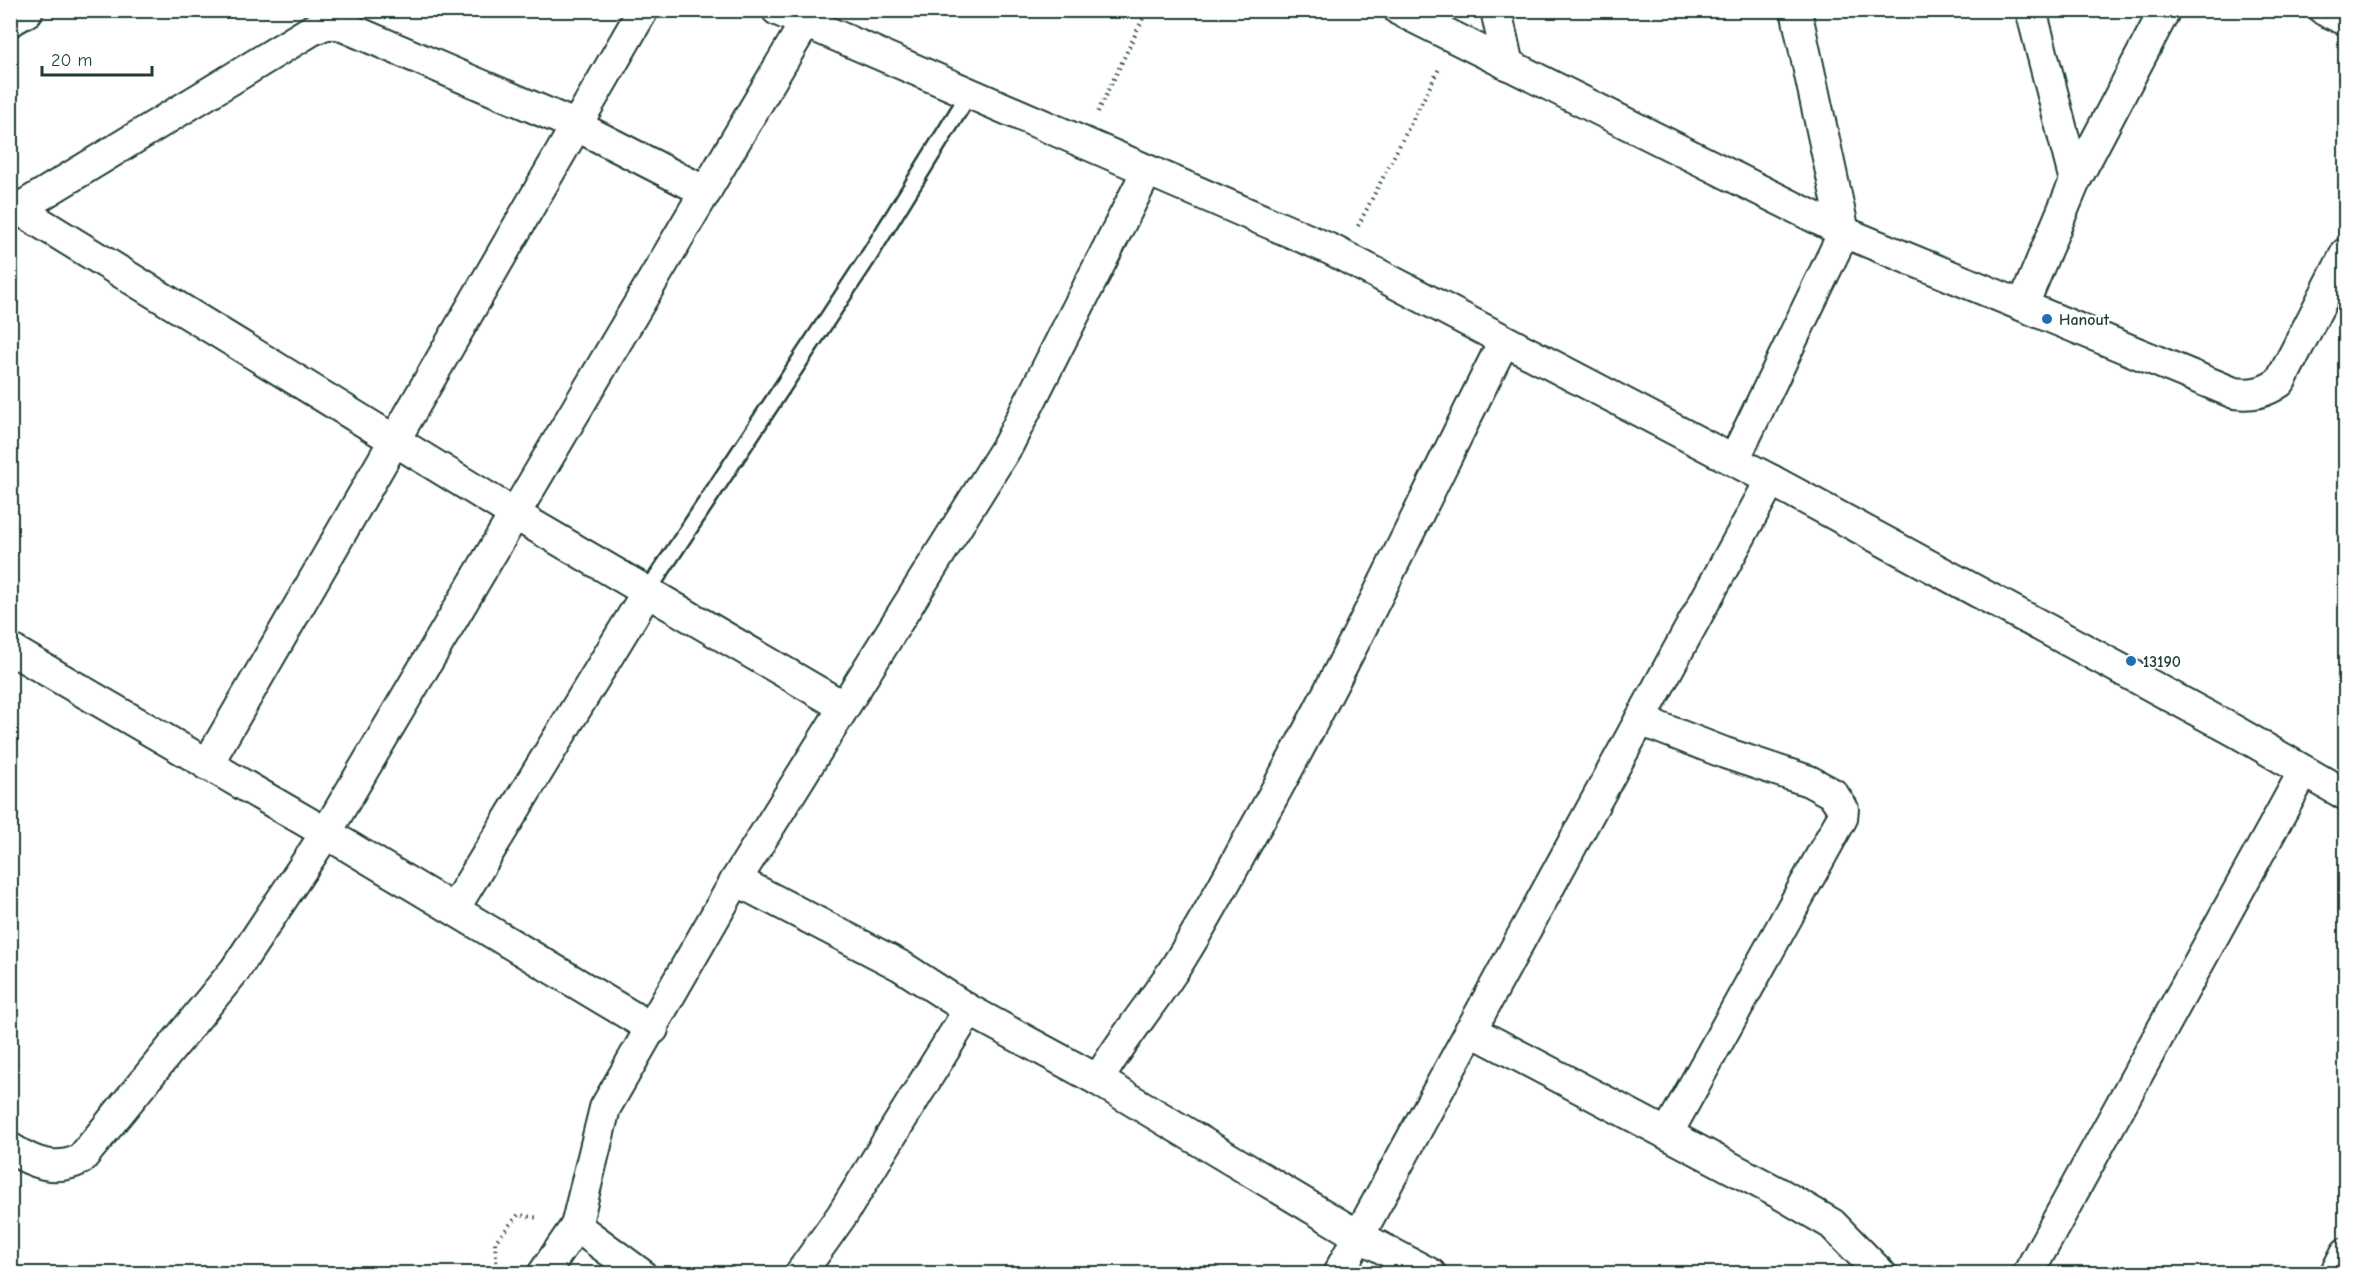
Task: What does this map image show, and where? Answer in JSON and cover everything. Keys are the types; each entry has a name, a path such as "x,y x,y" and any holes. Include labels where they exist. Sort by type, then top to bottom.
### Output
{"main road":[{"path":"10,19 26,10"}],"street":[{"path":"207,765 643,10"},
{"path":"777,10 1342,256 1734,460 2235,731 2346,795"},
{"path":"1399,10 1844,231 2234,393 2252,395 2267,391 2280,382 2346,253"},
{"path":"1496,10 1508,65"},
{"path":"1734,460 1844,231 1796,10"},
{"path":"2031,10 2075,181"},
{"path":"2023,305 2075,181 2165,10"},
{"path":"2324,10 2346,20"},
{"path":"10,1148 25,1158 48,1166 68,1166 81,1159 235,970 326,833 805,23"},
{"path":"706,192 577,126 338,24 326,24 312,30 14,212 516,515 843,706"},
{"path":"543,1274 576,1226 606,1108 736,880 1008,445 1147,171"},
{"path":"1098,1080 1116,1049 1176,965 1334,687 1392,564 1504,341"},
{"path":"1338,1274 1771,480"},
{"path":"454,909 647,592"},
{"path":"10,649 326,833 653,1029"},
{"path":"1640,720 1725,753 1809,781 1833,794 1843,809 1842,818 1667,1134"},
{"path":"2028,1274 2304,771"},
{"path":"736,880 901,966 969,1010 1098,1080 1359,1236 1431,1274"},
{"path":"800,1274 842,1215 969,1010"},
{"path":"1470,1030 1779,1192 1832,1224 1881,1274"},
{"path":"576,1226 641,1274"},
{"path":"2335,1274 2346,1253"}],"lane":[{"path":"647,592 880,240 969,94"}],"path":[{"path":"1083,142 1147,10"},
{"path":"1342,256 1455,38"},
{"path":"496,1274 495,1242 518,1215 576,1226"}],"place":[{"name":"Hanout","path":"2047,319"},
{"name":"13190","path":"2131,661"}]}
